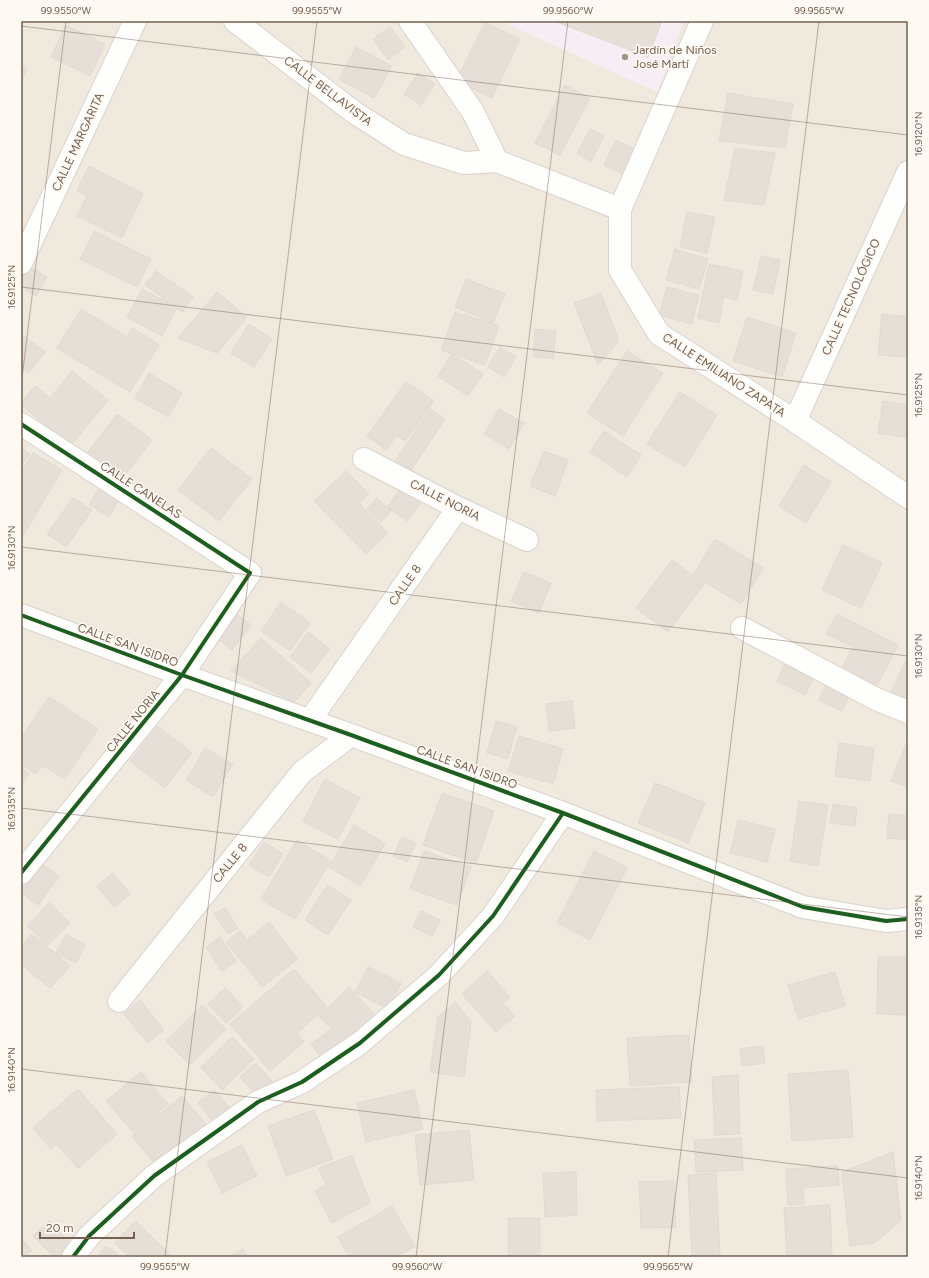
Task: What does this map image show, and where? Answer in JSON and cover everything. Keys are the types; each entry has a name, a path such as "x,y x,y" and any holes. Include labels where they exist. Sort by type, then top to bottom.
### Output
{"street":[{"name":"CALLE MARGARITA","path":"21,264 134,21"},
{"name":"CALLE BELLAVISTA","path":"235,21 355,113 404,144 464,162 497,161"},
{"path":"410,21 473,112 497,161 620,209 702,21"},
{"name":"CALLE TECNOLÓGICO","path":"795,421 908,172"},
{"name":"CALLE EMILIANO ZAPATA","path":"620,209 620,270 659,334 795,421 908,497"},
{"name":"CALLE CANELAS","path":"21,424 250,574"},
{"name":"CALLE NORIA","path":"364,459 458,508 526,540"},
{"name":"CALLE 8","path":"310,720 458,508"},
{"name":"CALLE NORIA","path":"21,873 182,675 250,574"},
{"name":"CALLE SAN ISIDRO","path":"21,616 563,813 803,907 886,921 908,920"},
{"path":"742,628 876,699 908,712"},
{"name":"CALLE 8","path":"119,1001 302,772 351,735"},
{"path":"73,1257 89,1236 154,1176 258,1102 302,1082 360,1043 439,975 493,916 563,813"}],"shaded area":[{"path":"21,21 908,21 908,1257 21,1257"},
{"name":"Jardín de Niños José Martí","path":"500,21 684,21 657,92"}],"building":[{"path":"554,21 662,21 648,57"},
{"path":"485,23 520,39 492,98 456,81"},
{"path":"66,25 105,44 90,76 51,57"},
{"path":"390,27 405,47 388,60 373,39"},
{"path":"356,47 392,66 374,98 339,79"},
{"path":"21,66 27,69 21,82"},
{"path":"418,73 435,84 421,105 404,94"},
{"path":"565,85 590,98 560,155 535,143"},
{"path":"728,93 793,104 785,148 719,141"},
{"path":"590,129 604,136 591,161 577,154"},
{"path":"616,140 637,151 625,175 604,165"},
{"path":"735,148 775,153 764,205 724,200"},
{"path":"89,166 143,194 122,238 77,216 87,196 77,191"},
{"path":"687,212 715,217 707,253 680,247"},
{"path":"94,231 151,259 137,287 80,259"},
{"path":"675,249 708,259 699,289 666,280"},
{"path":"761,256 780,260 773,294 753,290"},
{"path":"709,264 743,271 737,300 724,297 719,323 698,318"},
{"path":"29,266 47,277 36,296 21,287 21,279"},
{"path":"156,271 193,297 182,312 145,285"},
{"path":"466,279 505,294 493,323 455,307"},
{"path":"667,287 699,295 692,324 659,315"},
{"path":"142,289 177,308 162,336 127,317"},
{"path":"217,292 247,317 217,353 178,338"},
{"path":"601,293 619,341 598,365 574,303"},
{"path":"81,309 127,337 132,328 159,345 130,392 57,348"},
{"path":"455,312 499,326 485,365 441,350"},
{"path":"882,314 908,317 908,357 878,355"},
{"path":"747,317 796,333 782,377 733,361"},
{"path":"249,324 272,339 254,367 231,353"},
{"path":"535,329 556,331 553,359 533,356"},
{"path":"24,336 45,352 29,373 21,367 21,340"},
{"path":"500,347 516,357 504,377 488,367"},
{"path":"627,351 663,373 623,436 587,413"},
{"path":"452,354 483,374 468,396 438,376"},
{"path":"72,371 108,400 71,445 21,405 21,403 35,386 50,398"},
{"path":"149,373 182,393 168,417 135,398"},
{"path":"406,382 434,401 405,441 397,435 386,450 367,436"},
{"path":"680,392 717,415 685,467 647,444"},
{"path":"883,401 908,405 908,438 878,433"},
{"path":"430,409 445,419 405,479 390,469"},
{"path":"499,409 524,423 509,449 484,434"},
{"path":"117,414 152,440 118,484 83,459"},
{"path":"604,431 641,455 627,477 590,452"},
{"path":"21,448 30,454 21,467"},
{"path":"211,448 252,479 219,521 178,490"},
{"path":"544,451 568,460 555,496 530,486"},
{"path":"33,453 62,470 21,539 21,473"},
{"path":"804,465 831,482 806,523 779,506"},
{"path":"346,471 369,494 359,503 388,533 366,554 314,501"},
{"path":"405,483 425,498 407,521 387,507"},
{"path":"101,484 121,496 109,517 89,505"},
{"path":"73,498 92,510 66,547 47,534"},
{"path":"377,498 391,511 381,522 367,509"},
{"path":"715,539 763,568 741,604 693,575"},
{"path":"843,545 882,563 861,608 822,590"},
{"path":"672,560 704,584 668,632 636,608"},
{"path":"524,572 551,583 539,613 511,601"},
{"path":"281,602 310,623 290,651 261,631"},
{"path":"234,612 251,625 232,650 215,637"},
{"path":"837,614 898,645 873,693 838,675 853,647 826,634"},
{"path":"308,632 330,649 311,673 290,657"},
{"path":"261,638 311,683 294,702 231,671"},
{"path":"908,656 908,703 890,695"},
{"path":"785,663 814,678 805,695 777,681"},
{"path":"828,681 851,692 842,711 819,700"},
{"path":"49,697 98,729 65,779 42,765 36,774 21,765 21,738"},
{"path":"572,701 575,728 549,731 546,704"},
{"path":"496,721 517,727 508,759 487,753"},
{"path":"157,726 192,753 165,788 130,761"},
{"path":"519,736 563,749 553,784 508,771"},
{"path":"908,740 908,787 891,781"},
{"path":"839,743 874,748 870,781 835,776"},
{"path":"205,748 233,764 213,797 186,780"},
{"path":"21,767 29,774 21,784"},
{"path":"325,779 360,798 338,839 303,821"},
{"path":"655,783 705,803 688,843 638,823"},
{"path":"442,793 494,811 476,863 423,845"},
{"path":"799,801 828,805 818,866 790,861"},
{"path":"833,804 857,808 855,826 830,823"},
{"path":"889,814 908,816 908,840 887,838"},
{"path":"738,820 775,829 767,862 730,853"},
{"path":"354,825 385,844 360,886 329,867"},
{"path":"402,837 416,843 407,862 393,856"},
{"path":"297,840 331,861 295,919 261,899"},
{"path":"264,842 283,854 269,877 249,865"},
{"path":"424,851 471,867 457,905 410,889"},
{"path":"594,851 627,868 590,940 557,923"},
{"path":"36,860 59,876 38,905 21,893 21,881"},
{"path":"113,873 130,894 114,907 97,886"},
{"path":"327,885 351,900 328,935 305,920"},
{"path":"49,903 70,923 48,945 27,926"},
{"path":"225,908 238,928 228,934 214,914"},
{"path":"421,911 440,920 432,936 413,927"},
{"path":"269,922 298,959 262,987 226,942 240,930 247,940"},
{"path":"32,934 70,966 50,988 21,964 21,947"},
{"path":"66,934 85,945 76,963 56,953"},
{"path":"220,937 236,961 222,971 206,947"},
{"path":"878,957 908,957 908,1015 877,1014"},
{"path":"368,967 401,983 389,1009 355,992"},
{"path":"294,969 327,1007 297,1033 304,1042 270,1071 230,1024"},
{"path":"487,971 510,997 503,1003 515,1016 496,1032 462,994"},
{"path":"835,972 845,1006 798,1019 788,985"},
{"path":"349,987 381,1021 324,1061 311,1044 332,1029 319,1017"},
{"path":"225,988 243,1007 226,1023 208,1004"},
{"path":"140,1000 164,1030 148,1043 124,1014"},
{"path":"456,1002 471,1022 464,1077 430,1072 438,1017"},
{"path":"202,1005 226,1029 190,1065 166,1041"},
{"path":"689,1035 692,1082 630,1086 627,1038"},
{"path":"232,1037 254,1059 222,1090 201,1067"},
{"path":"763,1046 765,1063 742,1066 740,1049"},
{"path":"256,1063 273,1082 257,1096 240,1077"},
{"path":"848,1070 853,1137 792,1141 788,1074"},
{"path":"141,1072 168,1104 134,1133 106,1101"},
{"path":"738,1075 740,1134 715,1135 712,1077"},
{"path":"679,1087 681,1118 597,1121 596,1090"},
{"path":"78,1089 117,1134 78,1168 56,1144 51,1149 33,1128"},
{"path":"214,1090 232,1111 216,1125 198,1103"},
{"path":"414,1090 423,1129 366,1142 357,1103"},
{"path":"182,1096 209,1128 159,1169 132,1136"},
{"path":"314,1110 333,1159 286,1176 268,1126"},
{"path":"469,1130 474,1180 420,1185 415,1135"},
{"path":"741,1138 743,1170 696,1172 694,1140"},
{"path":"242,1145 257,1176 222,1193 207,1162"},
{"path":"893,1152 901,1221 874,1243 850,1246 842,1172"},
{"path":"352,1155 370,1203 332,1223 315,1191 326,1185 319,1168"},
{"path":"838,1166 839,1185 803,1188 804,1204 788,1205 786,1169"},
{"path":"576,1172 577,1215 545,1217 543,1173"},
{"path":"716,1173 720,1257 692,1257 688,1175"},
{"path":"674,1181 676,1227 641,1228 639,1182"},
{"path":"830,1205 832,1257 787,1257 784,1208"},
{"path":"392,1206 415,1246 396,1257 349,1257 338,1237"},
{"path":"508,1218 540,1218 540,1257 508,1257"},
{"path":"49,1221 72,1245 59,1257 54,1257 33,1236"},
{"path":"135,1221 173,1257 129,1257 115,1243"},
{"path":"21,1238 32,1251 25,1257 21,1257"},
{"path":"106,1246 121,1257 97,1257"},
{"path":"243,1249 248,1257 229,1257"}],"cycle path":[{"path":"21,424 250,573 182,675 21,873"},
{"path":"21,615 563,813 803,907 886,921 908,919"},
{"path":"73,1257 89,1236 154,1176 258,1102 302,1082 360,1043 439,975 493,916 563,813"}],"place":[{"name":"Jardín de Niños José Martí","path":"625,57"}]}
